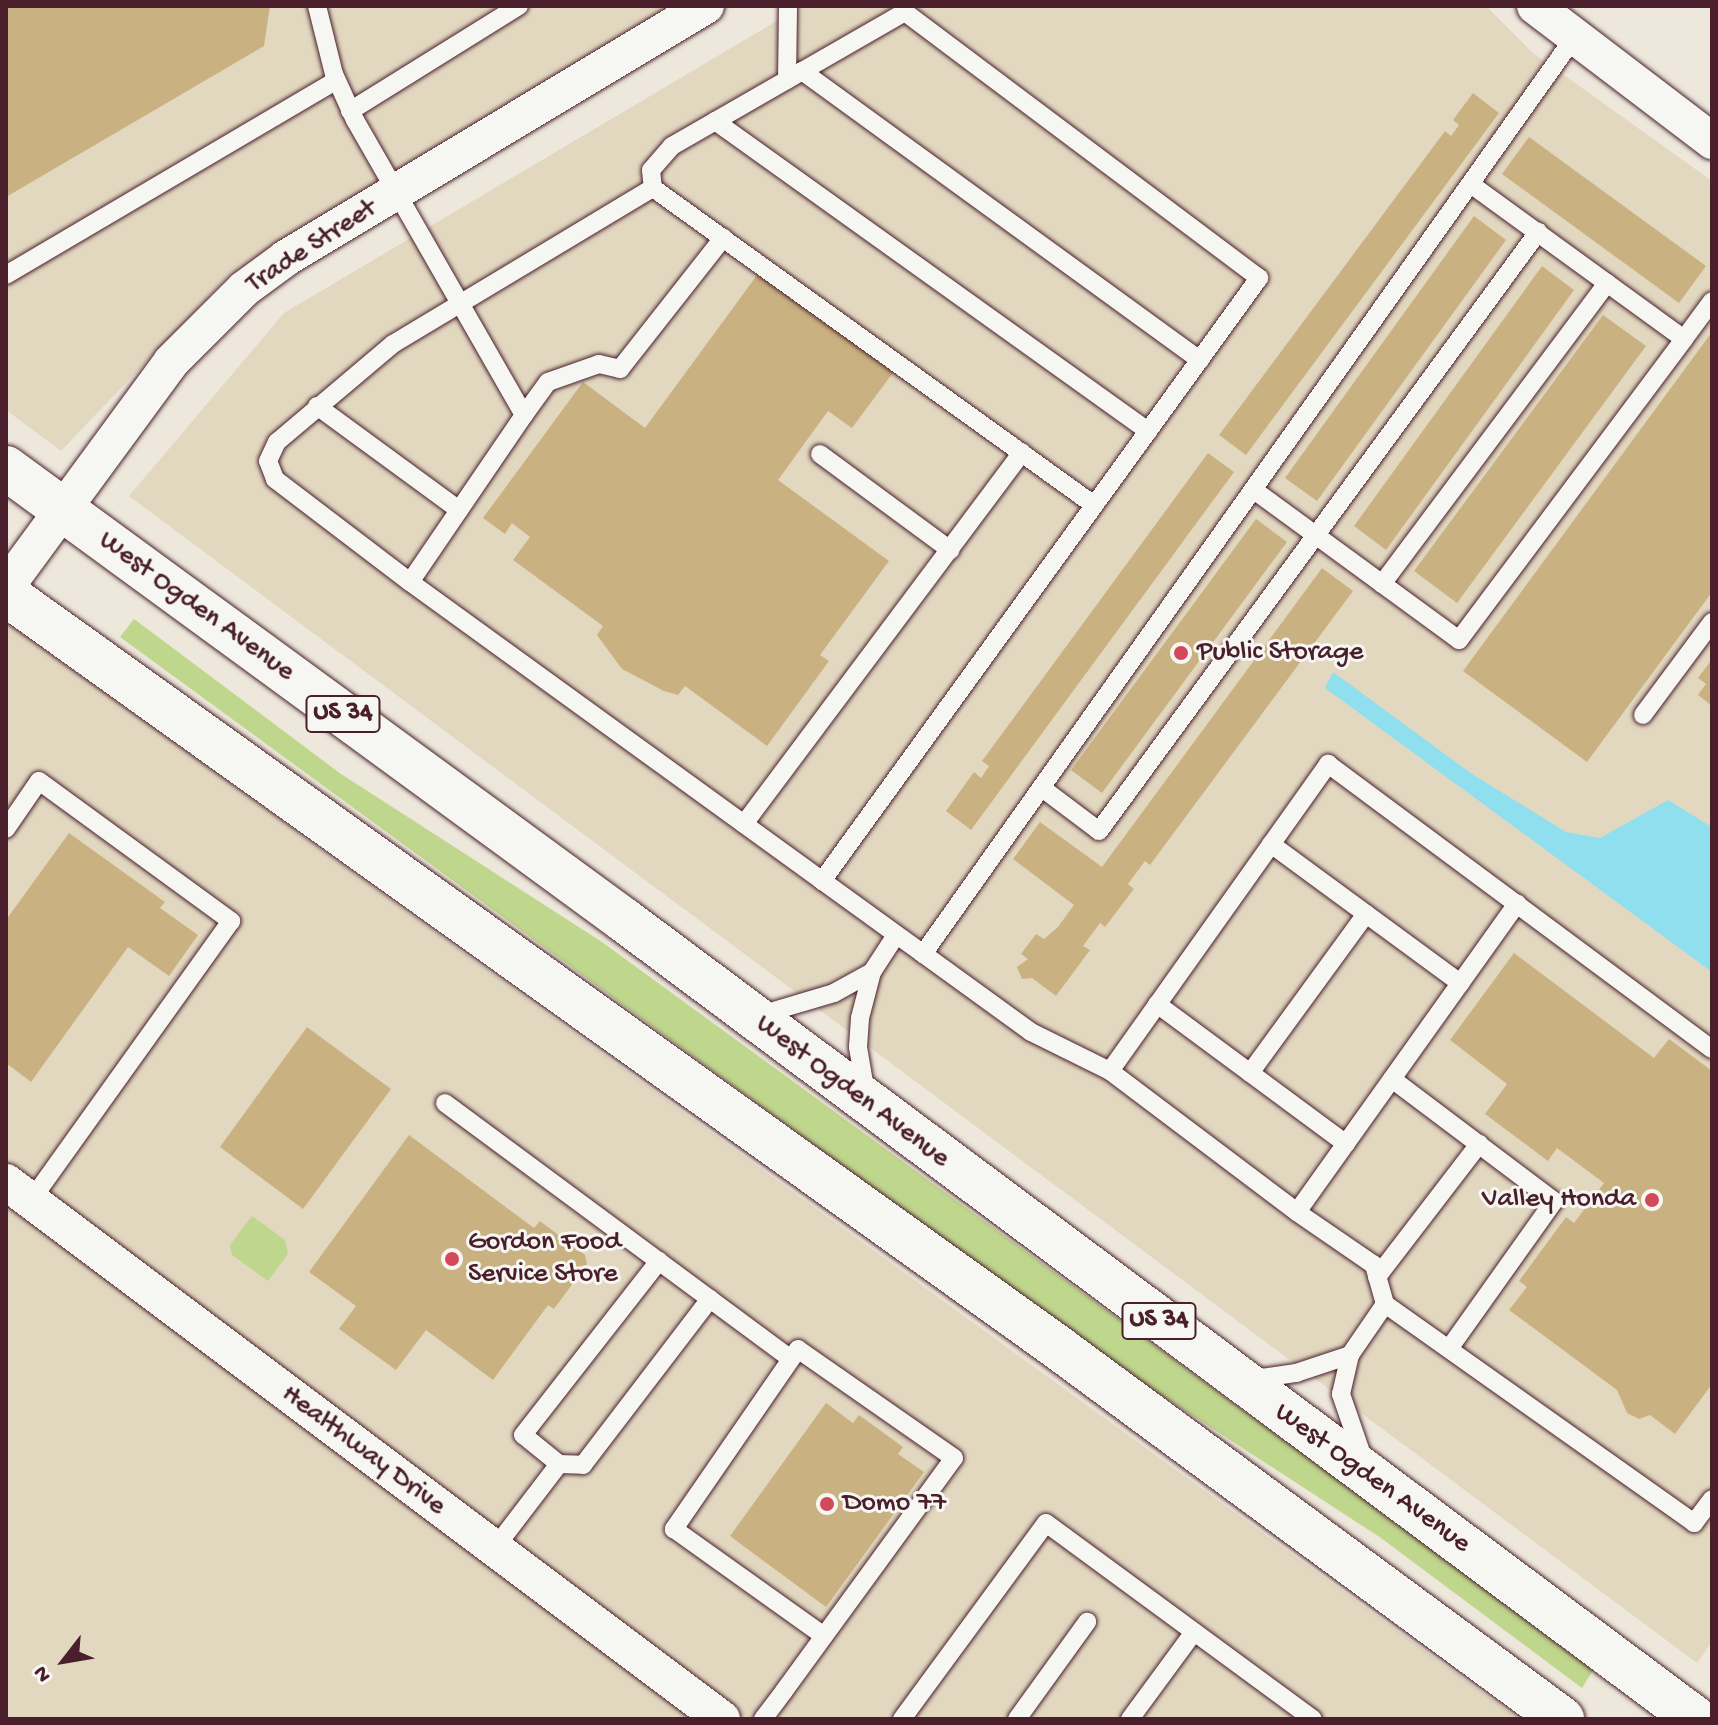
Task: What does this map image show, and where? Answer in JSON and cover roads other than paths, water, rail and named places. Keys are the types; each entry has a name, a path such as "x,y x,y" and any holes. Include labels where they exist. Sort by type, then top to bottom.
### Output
{"main road":[{"name":"West Ogden Avenue","path":"6,468 1698,1719"},
{"name":"US 34","path":"6,594 1060,1349 1562,1719"}],"street":[{"name":"Trade Street","path":"6,587 60,508 203,326 286,258 706,6"},
{"path":"1535,6 1573,39 1712,141"},
{"name":"Healthway Drive","path":"18,1191 722,1719"},
{"path":"1698,1719 1712,1702"}],"lane":[{"path":"317,6 336,81 350,111 399,191 524,415"},
{"path":"350,111 519,6"},
{"path":"788,6 794,75 1200,360"},
{"path":"822,881 1259,278 905,12 672,146 651,170 653,188 1094,505"},
{"path":"923,954 1573,39"},
{"path":"6,275 336,81"},
{"path":"715,121 1148,431"},
{"path":"1471,184 1684,339"},
{"path":"653,188 393,344 277,442 268,461 275,479 410,582 1031,1032 1110,1071 1297,1212 1374,1265 1385,1304 1694,1523 1711,1502"},
{"path":"1042,788 1099,831 1319,537 1538,232"},
{"path":"410,582 548,382 599,364 620,369 723,238"},
{"path":"1382,584 1607,283"},
{"path":"1254,490 1459,640 1712,301"},
{"path":"317,406 459,510"},
{"path":"744,824 1022,453"},
{"path":"820,454 950,550"},
{"path":"1643,715 1712,622"},
{"path":"1110,1071 1328,764 1712,1049"},
{"path":"6,829 39,781 231,921 18,1191"},
{"path":"1271,844 1460,983"},
{"path":"1297,1212 1517,904"},
{"path":"1250,1073 1366,914"},
{"path":"867,1104 858,1047 872,972 896,935"},
{"path":"752,1017 834,993 872,972"},
{"path":"1157,1004 1346,1144"},
{"path":"1392,1079 1554,1201 1449,1349"},
{"path":"445,1103 791,1359"},
{"path":"1377,1277 1479,1144"},
{"path":"659,1261 523,1435 559,1464 583,1465 710,1299"},
{"path":"1371,1477 1341,1394 1350,1355 1385,1304"},
{"path":"763,1719 824,1636 954,1458 798,1349 674,1529 824,1636"},
{"path":"1239,1381 1296,1373 1350,1355"},
{"path":"494,1549 559,1464"},
{"path":"906,1718 1046,1523 1313,1719"},
{"path":"1017,1719 1087,1622"},
{"path":"1130,1719 1194,1632"}],"water":[{"path":"1333,672 1472,774 1566,832 1600,838 1668,800 1712,827 1712,972 1325,688"}],"place":[{"name":"Public Storage","path":"1181,653"},
{"name":"Valley Honda","path":"1652,1200"},
{"name":"Gordon Food Service Store","path":"452,1259"},
{"name":"Domo 77","path":"827,1504"}]}
